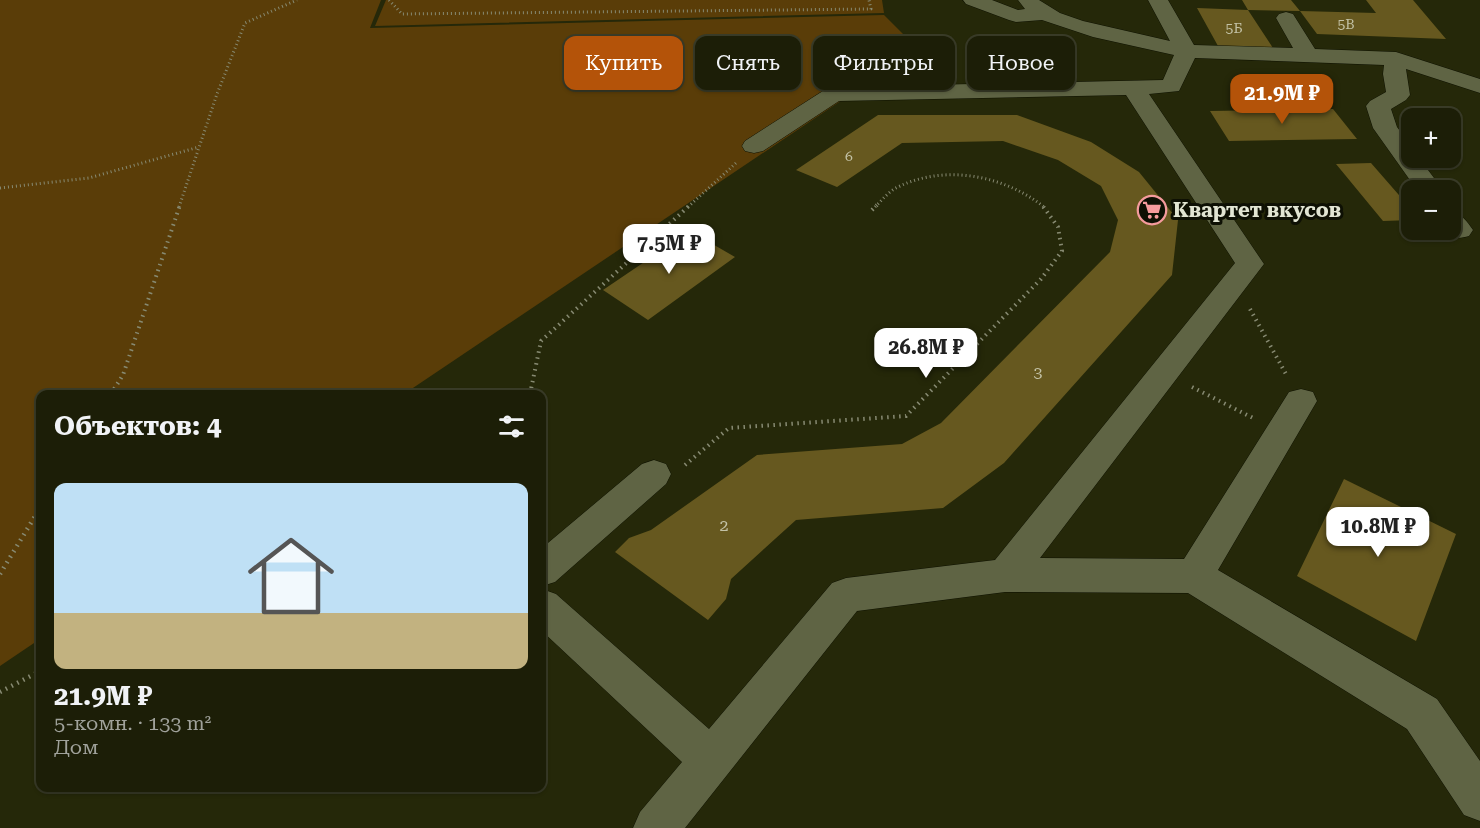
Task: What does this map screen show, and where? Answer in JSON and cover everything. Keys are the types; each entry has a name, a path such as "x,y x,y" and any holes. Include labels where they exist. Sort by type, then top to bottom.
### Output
{"street":[{"path":"974,0 1016,16 1034,7 1068,24 1187,51 1396,59 1480,86"},
{"path":"1158,0 1187,51"},
{"path":"1286,18 1308,56"},
{"path":"754,146 834,94 1171,86 1187,51"},
{"path":"1396,59 1394,74 1398,95 1378,106 1385,128 1423,180"},
{"path":"1005,575 1250,264 1133,88"},
{"path":"1194,576 1301,401"},
{"path":"546,567 654,474"},
{"path":"656,828 846,596 1005,575 1194,576 1422,714 1480,799"},
{"path":"546,610 711,760"}],"path":[{"path":"114,390 123,375 199,147 245,23 297,0"},
{"path":"389,0 402,14 870,9 869,0"},
{"path":"531,390 541,341 754,146"},
{"path":"0,188 89,178 199,147"},
{"path":"654,474 666,483 729,428 906,416 1041,279 1062,251 1058,224 1040,203 1020,190 990,179 961,175 931,176 899,186 872,210"},
{"path":"1236,282 1301,401"},
{"path":"1165,372 1281,433"},
{"path":"0,574 36,515"},
{"path":"0,692 36,673"}],"shaded area":[{"path":"0,0 381,0 370,28 884,15 905,36 813,36 813,90 857,90 410,390 36,390 36,642 0,666"},
{"path":"386,0 882,0 884,13 375,26"}],"building":[{"path":"1242,0 1291,0 1300,11 1248,10"},
{"path":"1366,0 1413,0 1446,39 1317,34 1300,11 1376,13"},
{"path":"1197,8 1248,10 1273,48 1218,46"},
{"path":"1333,109 1357,139 1229,141 1210,111"},
{"path":"878,115 1017,115 1091,142 1139,172 1178,220 1172,275 1004,463 943,508 796,520 731,579 726,599 708,620 615,552 629,538 651,530 757,455 902,444 941,423 1110,252 1118,220 1101,186 1058,160 1003,141 902,143 837,187 796,170"},
{"path":"1371,163 1401,197 1401,220 1383,221 1336,164"},
{"path":"690,231 735,257 648,320 603,290"},
{"path":"1344,479 1456,534 1416,641 1297,576"}],"place":[{"name":"Квартет вкусов","path":"1152,210"}]}
